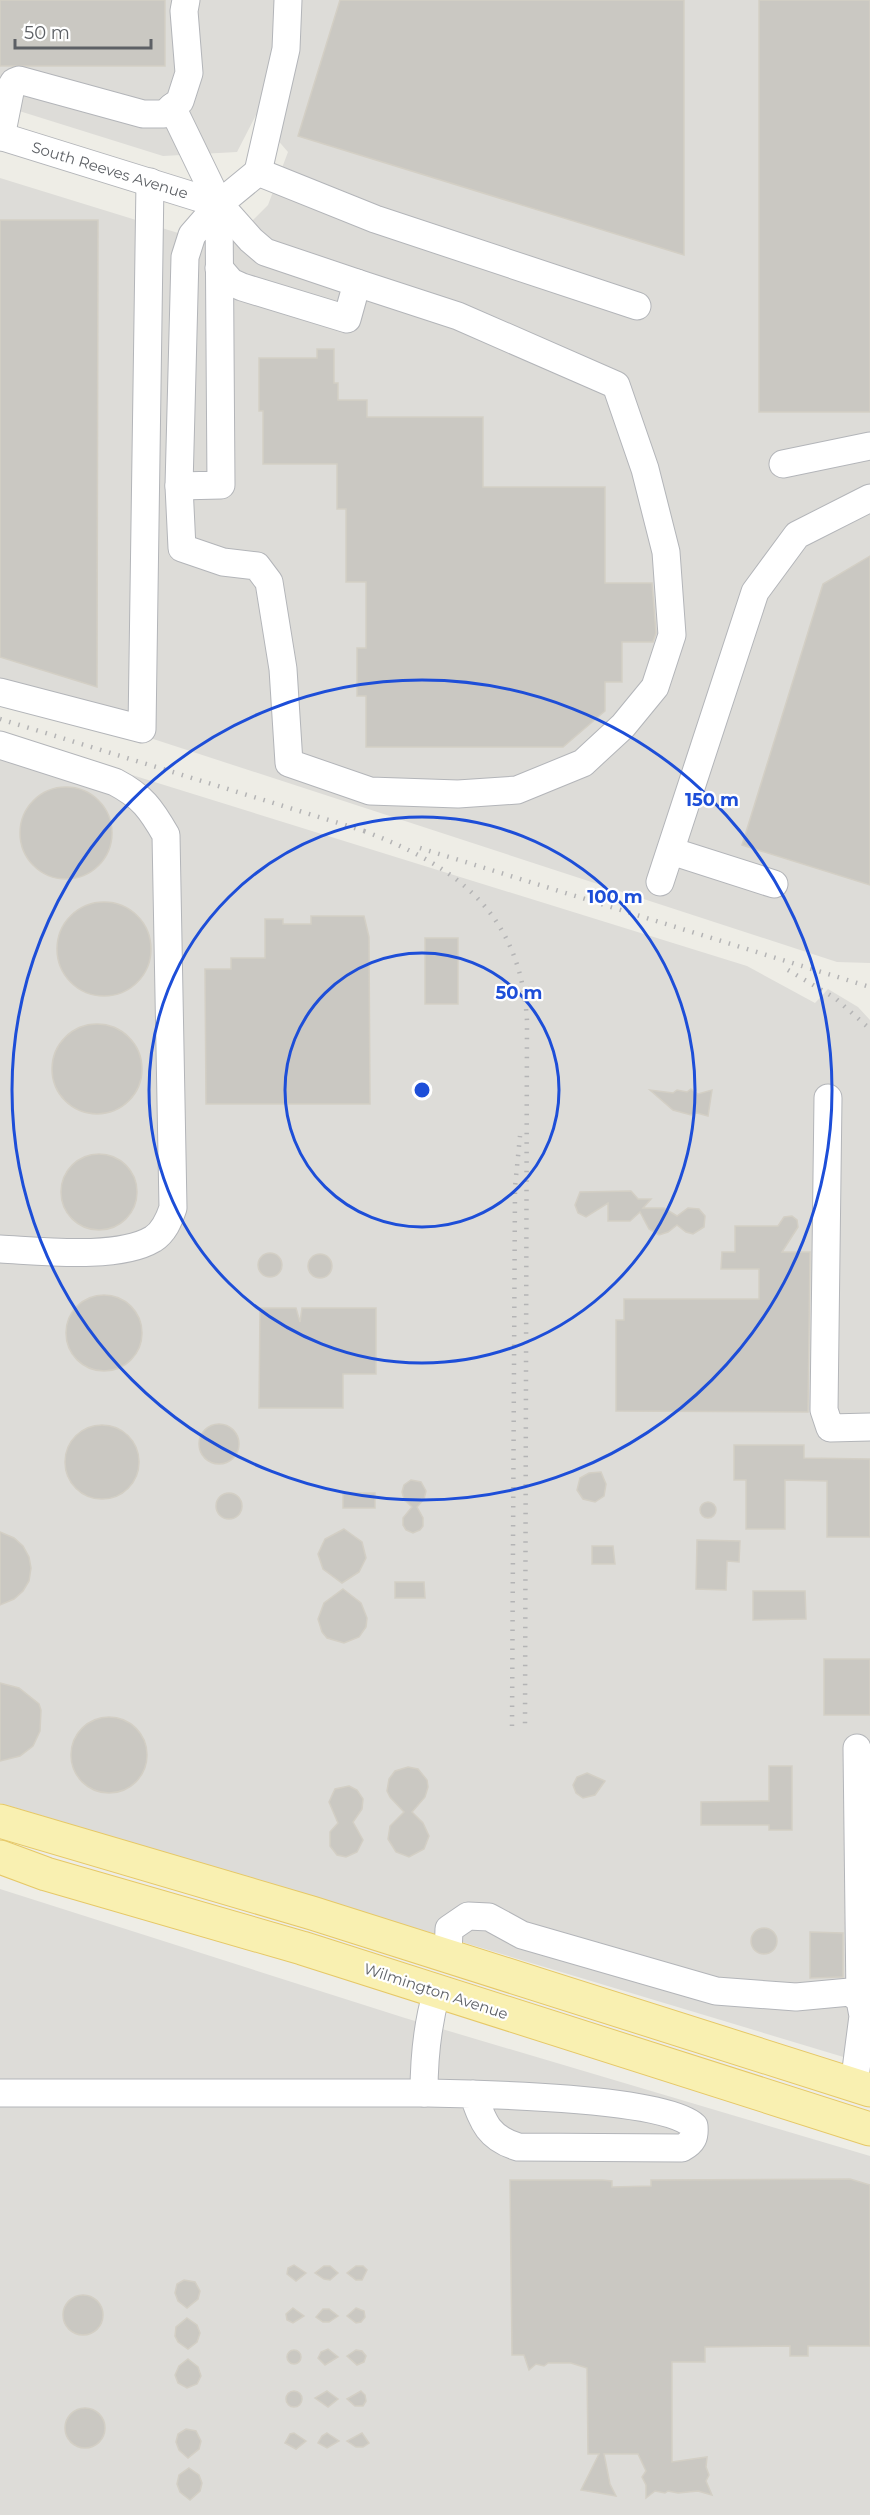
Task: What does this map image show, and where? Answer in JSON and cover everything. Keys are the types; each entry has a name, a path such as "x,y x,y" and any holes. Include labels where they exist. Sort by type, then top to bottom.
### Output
{"main road":[{"path":"0,1821 312,1913 862,2088"},
{"name":"Wilmington Avenue","path":"0,1857 46,1874 302,1948 870,2129"},
{"path":"437,1991 448,1956"}],"street":[{"path":"1,137 11,87 19,80 143,114 164,114 180,101 189,73 184,11 186,0"},
{"path":"172,107 219,204 250,240 265,252 458,316 616,385 645,469 666,552 672,635 654,687 623,726 583,763 517,790 458,794 370,791 289,763 283,669 269,582 257,566 223,562 182,548 179,486 185,257 192,235 219,204 258,172 286,49 288,0"},
{"name":"South Reeves Avenue","path":"1,137 219,204"},
{"path":"258,172 375,219 637,306"},
{"path":"0,692 142,729 150,182"},
{"path":"179,486 221,485 219,204"},
{"path":"219,268 231,282 242,287 346,319 357,283"},
{"path":"783,464 870,446"},
{"path":"660,882 755,592 796,535 870,498"},
{"path":"0,745 123,786 132,791 152,810 166,835 173,1208 167,1225 154,1238 113,1251 0,1249"},
{"path":"670,851 774,884"},
{"path":"828,1098 824,1410 830,1428 870,1427"},
{"path":"857,1748 860,2000 864,2016 862,2088"},
{"path":"448,1956 449,1929 468,1916 489,1917 522,1935 716,1991 796,1996 850,1992 860,2000"},
{"path":"424,2093 425,2050 429,2018 437,1991"},
{"path":"0,2093 473,2094 598,2103 658,2111 686,2119 694,2126 695,2134 691,2143 682,2148 518,2147 494,2136 484,2124 473,2094"}],"shaded area":[{"path":"0,0 870,0 870,963 837,962 0,689 0,178 204,241 233,240 268,205 288,152 256,115 237,152 163,156 0,105"},
{"path":"0,734 747,966 815,1003 828,989 858,1007 870,1020 870,2065 0,1803"},
{"path":"0,1889 405,2018 870,2156 870,2515 0,2515"}],"building":[{"path":"0,0 165,0 165,66 0,66"},
{"path":"340,0 684,0 684,255 298,136"},
{"path":"759,0 870,0 870,412 759,412"},
{"path":"0,220 98,220 97,687 0,657"},
{"path":"317,349 334,349 334,383 338,383 338,400 367,400 367,417 483,417 483,487 605,487 605,583 652,583 656,633 653,642 622,642 622,682 605,682 605,711 563,747 366,747 366,696 357,696 357,648 366,648 366,582 346,582 346,509 337,509 337,464 263,464 263,411 259,411 259,358 317,358"},
{"path":"870,556 870,885 742,845 823,584"},
{"path":"57,787 75,787 92,794 105,807 112,824 112,842 105,859 92,872 75,879 57,879 40,872 27,859 20,842 20,824 27,807 40,794"},
{"path":"104,902 122,906 137,916 147,931 151,949 147,967 137,982 122,992 104,996 86,992 71,982 61,967 57,949 61,931 71,916 86,906"},
{"path":"311,916 364,916 369,937 370,1104 206,1104 205,969 231,969 231,958 265,958 265,919 283,919 283,924 311,924"},
{"path":"425,938 458,938 458,1004 425,1004"},
{"path":"88,1024 106,1024 122,1031 135,1044 142,1060 142,1078 135,1094 122,1107 106,1114 88,1114 72,1107 59,1094 52,1078 52,1060 59,1044 72,1031"},
{"path":"691,1089 698,1094 712,1090 708,1116 697,1113 691,1115 673,1110 650,1090 673,1093 677,1090 687,1092"},
{"path":"99,1154 113,1157 126,1165 134,1178 137,1192 134,1206 126,1219 113,1227 99,1230 85,1227 72,1219 64,1206 61,1192 64,1178 72,1165 85,1157"},
{"path":"631,1191 638,1199 651,1199 643,1208 664,1208 677,1216 688,1208 699,1209 705,1216 704,1227 693,1234 677,1225 659,1235 649,1229 640,1212 630,1221 608,1221 608,1203 586,1217 578,1213 575,1205 580,1192"},
{"path":"792,1216 797,1220 798,1227 782,1252 810,1252 808,1412 616,1411 616,1320 624,1320 624,1299 759,1299 759,1269 721,1269 722,1252 735,1252 735,1226 778,1226 784,1217"},
{"path":"270,1253 279,1256 282,1265 279,1274 270,1277 261,1274 258,1265 261,1256"},
{"path":"320,1254 325,1255 331,1261 331,1271 325,1277 320,1278 315,1277 309,1271 308,1266 309,1261 315,1255"},
{"path":"104,1295 119,1298 131,1306 139,1318 142,1333 139,1348 131,1360 119,1368 104,1371 89,1368 77,1360 69,1348 66,1333 69,1318 77,1306 89,1298"},
{"path":"260,1308 296,1308 300,1322 302,1308 376,1308 376,1374 343,1374 343,1408 259,1408"},
{"path":"219,1424 227,1425 233,1430 238,1436 238,1452 233,1458 227,1463 219,1464 211,1463 205,1458 200,1452 199,1444 200,1436 205,1430 211,1425"},
{"path":"95,1425 109,1425 123,1431 133,1441 139,1455 137,1476 123,1493 109,1499 95,1499 81,1493 71,1483 65,1469 65,1455 71,1441 81,1431"},
{"path":"734,1445 804,1445 804,1458 870,1459 870,1537 827,1537 827,1481 785,1480 785,1529 746,1529 746,1480 734,1480"},
{"path":"601,1472 606,1484 604,1496 595,1502 583,1499 577,1490 580,1478 589,1473"},
{"path":"411,1480 421,1482 426,1491 424,1499 417,1507 423,1518 423,1526 413,1533 406,1530 403,1525 403,1518 412,1507 404,1499 402,1492 404,1485"},
{"path":"229,1493 238,1497 242,1506 238,1515 229,1519 220,1515 216,1506 220,1497"},
{"path":"343,1493 375,1493 375,1508 343,1508"},
{"path":"705,1502 711,1502 716,1510 714,1516 705,1518 700,1513 700,1507"},
{"path":"344,1529 362,1542 366,1558 359,1572 342,1583 323,1569 318,1554 325,1539"},
{"path":"0,1532 14,1538 23,1546 29,1557 31,1568 29,1581 23,1591 14,1599 0,1605"},
{"path":"697,1540 740,1541 739,1562 727,1561 726,1590 696,1589"},
{"path":"592,1546 613,1546 615,1564 592,1564"},
{"path":"395,1582 424,1582 425,1598 395,1598"},
{"path":"343,1589 361,1603 367,1618 366,1627 359,1637 344,1643 327,1638 322,1632 318,1619 324,1603"},
{"path":"753,1591 805,1591 806,1619 753,1620"},
{"path":"824,1659 870,1659 870,1715 824,1715"},
{"path":"0,1683 19,1688 39,1704 41,1710 40,1731 33,1746 20,1756 0,1761"},
{"path":"117,1717 130,1723 141,1734 147,1747 145,1770 130,1787 117,1793 101,1793 88,1787 73,1770 71,1747 77,1734 94,1719"},
{"path":"769,1766 792,1766 792,1830 769,1830 769,1825 701,1825 701,1802 769,1801"},
{"path":"408,1767 418,1769 427,1780 428,1787 425,1797 412,1812 423,1823 429,1836 424,1849 409,1857 396,1852 388,1839 390,1826 404,1812 387,1791 389,1779 395,1771"},
{"path":"587,1773 605,1781 595,1795 583,1798 576,1793 573,1785 577,1777"},
{"path":"349,1786 357,1790 363,1799 362,1809 353,1822 363,1840 357,1852 346,1857 337,1855 330,1846 330,1832 338,1823 329,1802 335,1789"},
{"path":"764,1928 773,1932 777,1941 773,1950 764,1954 755,1950 751,1941 755,1932"},
{"path":"810,1932 843,1933 843,1977 810,1978"},
{"path":"850,2179 870,2185 870,2346 808,2346 808,2356 790,2356 790,2346 705,2347 705,2362 672,2362 672,2462 707,2457 706,2467 709,2475 706,2481 712,2495 698,2491 678,2493 668,2491 665,2493 655,2491 646,2498 646,2485 642,2477 646,2471 638,2454 604,2454 610,2484 616,2496 581,2490 599,2454 588,2454 587,2368 571,2363 548,2363 544,2366 536,2364 529,2370 524,2355 512,2355 510,2180 602,2180 612,2181 612,2187 651,2186 651,2180"},
{"path":"294,2265 306,2273 296,2281 287,2274 288,2268"},
{"path":"324,2266 330,2266 338,2273 330,2280 324,2279 315,2273"},
{"path":"356,2266 363,2266 367,2270 362,2280 356,2280 347,2273"},
{"path":"184,2280 195,2282 200,2291 198,2299 187,2308 178,2301 175,2293 177,2284"},
{"path":"83,2295 91,2296 97,2301 102,2307 102,2323 97,2329 91,2334 83,2335 75,2334 69,2329 64,2323 63,2315 64,2307 69,2301 75,2296"},
{"path":"293,2308 304,2316 293,2323 287,2320 286,2314"},
{"path":"356,2308 364,2311 365,2317 361,2322 356,2323 347,2316"},
{"path":"323,2309 329,2309 338,2316 329,2322 323,2322 316,2317"},
{"path":"187,2318 197,2325 200,2333 197,2342 188,2349 178,2342 175,2336 176,2327"},
{"path":"328,2349 338,2357 325,2365 318,2358 321,2352"},
{"path":"291,2350 297,2350 301,2357 297,2364 291,2364 287,2360 287,2354"},
{"path":"356,2350 362,2351 366,2356 364,2362 357,2365 347,2356"},
{"path":"188,2359 198,2367 201,2376 197,2384 187,2388 178,2383 175,2375 179,2366"},
{"path":"294,2391 302,2399 294,2407 286,2399"},
{"path":"327,2391 338,2399 328,2407 315,2398"},
{"path":"361,2391 366,2401 363,2406 355,2406 347,2399"},
{"path":"85,2408 99,2414 105,2428 99,2442 85,2448 71,2442 65,2428 71,2414"},
{"path":"186,2429 196,2431 201,2441 199,2449 188,2458 179,2450 176,2442 178,2434"},
{"path":"294,2433 306,2441 296,2449 285,2443 290,2434"},
{"path":"327,2433 339,2441 327,2448 318,2443"},
{"path":"362,2433 369,2443 363,2447 356,2447 347,2441"},
{"path":"189,2468 199,2475 202,2483 200,2491 190,2500 180,2492 177,2484 179,2475"}],"railway":[{"path":"0,719 371,833"},
{"path":"364,831 428,860 455,878 478,899 497,923 512,951 522,984 527,1021 525,1726"},
{"path":"420,848 870,987"},
{"path":"788,970 835,998 870,1029"},
{"path":"512,1726 515,1187 520,1136"}]}
